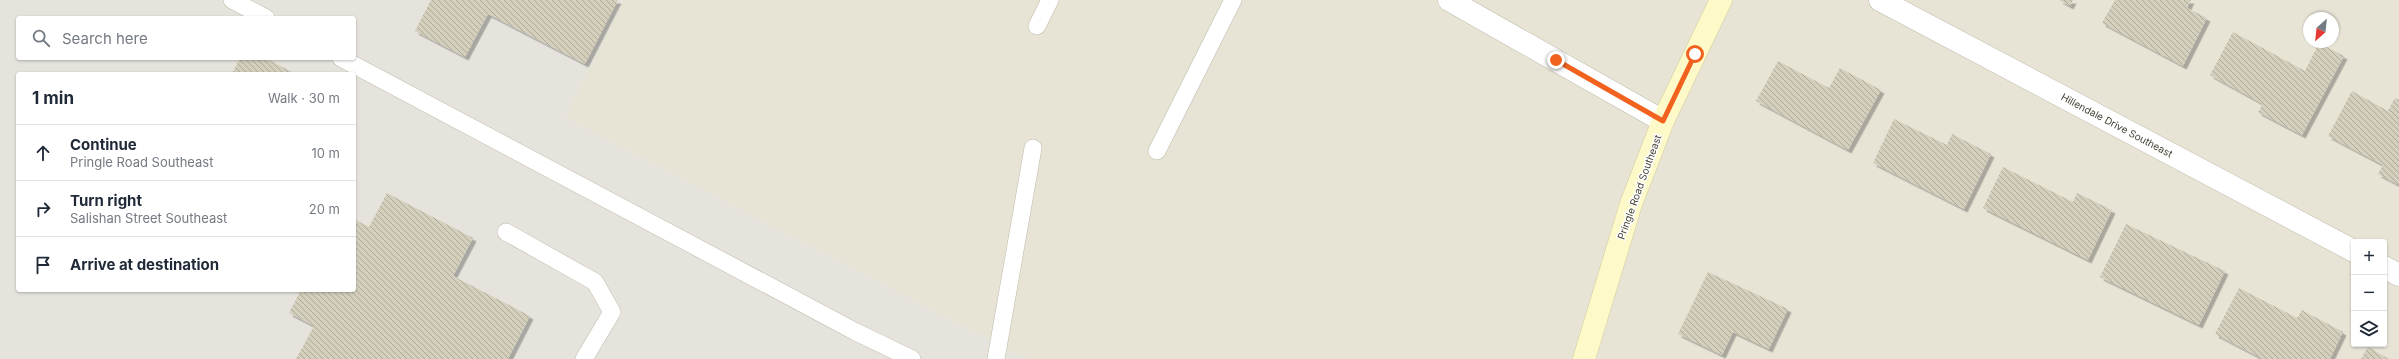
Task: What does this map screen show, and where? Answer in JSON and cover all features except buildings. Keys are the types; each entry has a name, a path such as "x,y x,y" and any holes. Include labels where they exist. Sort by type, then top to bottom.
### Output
{"street":[{"path":"1449,0 1663,121"},
{"name":"Pringle Road Southeast","path":"1584,359 1631,204 1663,121 1721,0"},
{"name":"Hillendale Drive Southeast","path":"1880,0 2351,249"},
{"path":"2387,269 2399,275"}],"lane":[{"path":"232,0 262,16"},
{"path":"1037,26 1050,0"},
{"path":"1157,151 1233,0"},
{"path":"345,60 856,332 912,359"},
{"path":"996,359 1033,148"},
{"path":"506,232 594,282 612,312 584,359"}],"shaded area":[{"path":"0,0 623,0 565,117 1026,359 0,359"},
{"path":"623,0 2399,0 2399,359 1026,359 565,117"}],"route":[{"path":"1556,60 1663,121 1695,54"}]}
